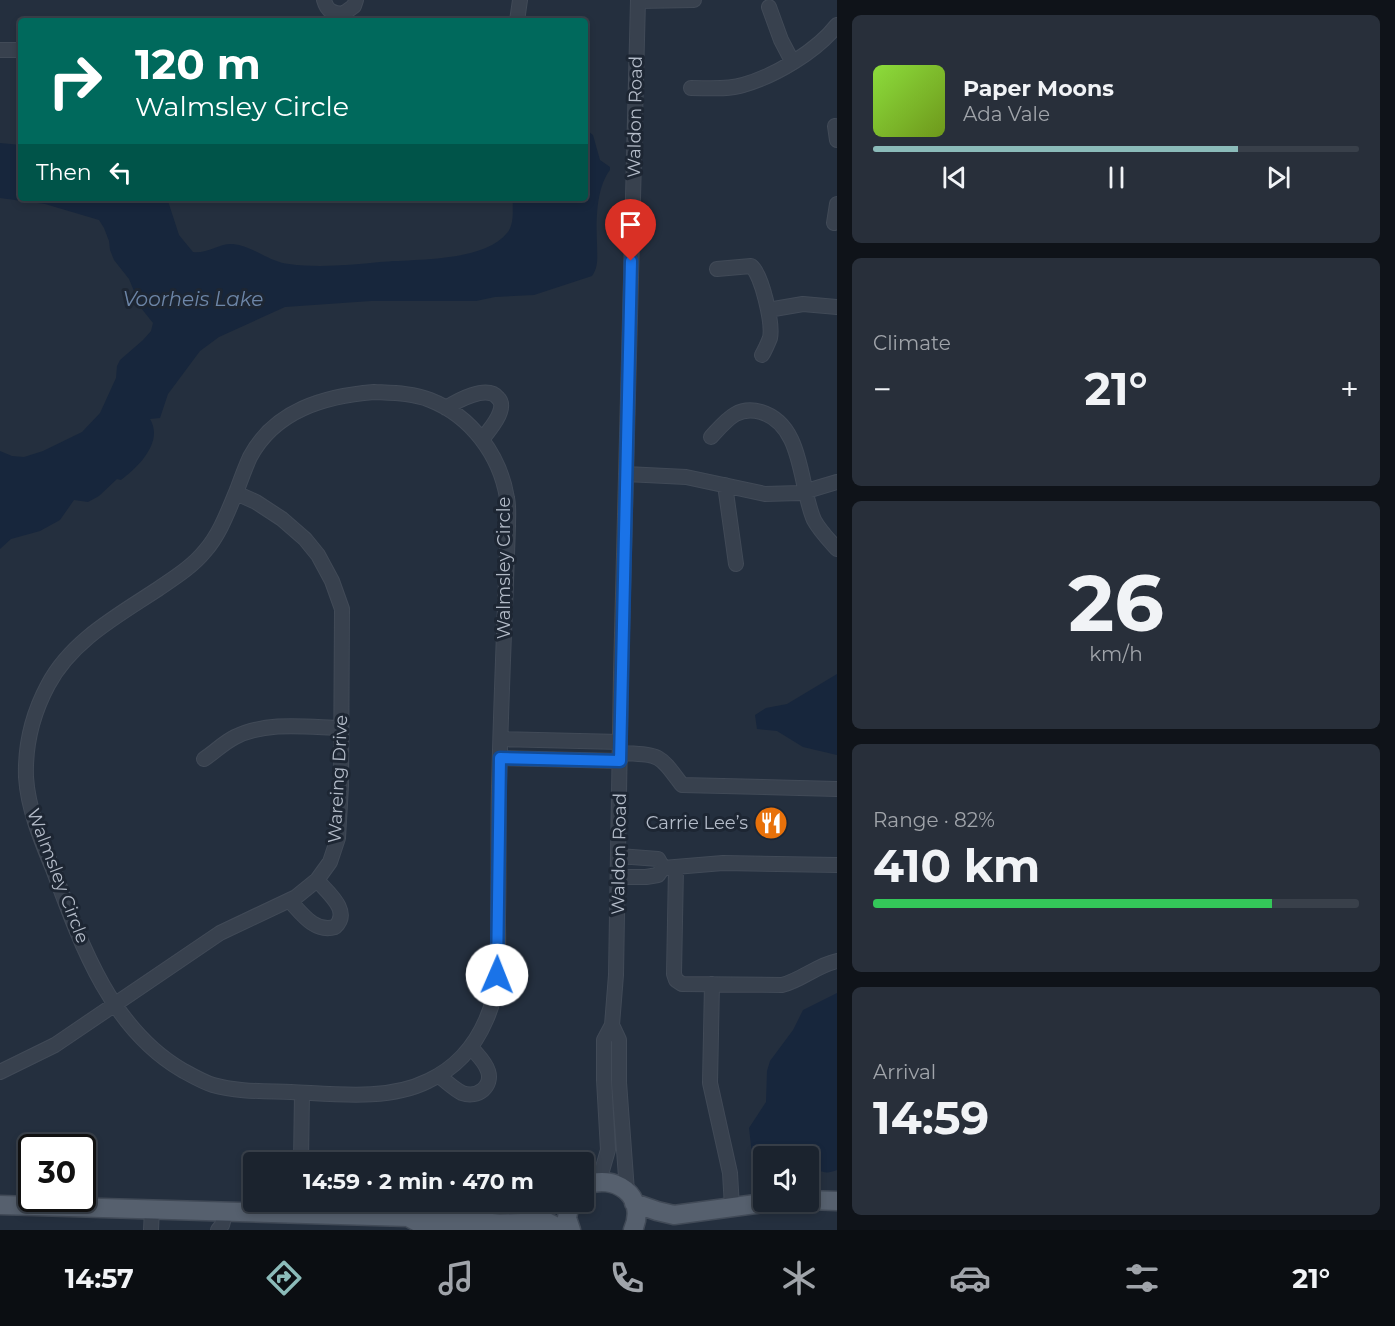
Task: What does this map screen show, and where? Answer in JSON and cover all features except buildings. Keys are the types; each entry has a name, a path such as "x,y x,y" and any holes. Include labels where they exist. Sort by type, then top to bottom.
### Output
{"main road":[{"path":"594,1184 610,1182 630,1197 674,1215 753,1204"},
{"path":"630,1197 637,1217 633,1230"},
{"path":"819,1200 837,1201"},
{"path":"0,1205 243,1210"},
{"path":"322,1212 370,1223 408,1217 423,1212"},
{"path":"568,1212 567,1218 571,1230"},
{"path":"408,1217 423,1225 473,1227 547,1222 563,1230"}],"street":[{"path":"324,0 326,8 333,14 343,14 354,6 356,0"},
{"path":"517,18 520,0"},
{"path":"638,1 694,0"},
{"name":"Waldon Road","path":"594,1178 608,1150 604,1040 612,1025 616,975 638,1"},
{"path":"769,7 792,62"},
{"path":"691,88 724,88 742,85 769,75 826,39 837,25"},
{"path":"0,50 18,50"},
{"path":"834,223 837,204"},
{"path":"717,269 751,266 754,268 768,310 770,338 762,355"},
{"path":"768,310 803,304 837,307"},
{"name":"Walmsley Circle","path":"375,392 409,394 430,400 446,408 472,428 482,440 499,467 508,499 495,998 486,1022 464,1057 424,1084 400,1091 374,1093 302,1093 243,1089 212,1084 181,1069 150,1047 115,1005 94,970 37,827 28,794 26,760 34,717 56,671 80,644 106,623 181,573 205,552 218,533 249,459 272,428 302,407 347,394 375,392"},
{"path":"446,408 455,402 481,393 496,395 501,403 501,410 482,440"},
{"path":"711,437 737,412 746,410 761,412 775,418 784,427 794,448 805,491 818,526 837,549"},
{"path":"626,474 679,477 765,494 805,491 837,482"},
{"path":"724,485 736,564"},
{"name":"Wareing Drive","path":"0,1072 55,1045 220,933 290,901 317,880 330,862 338,838 342,728 342,609 332,581 318,555 298,532 256,502 236,493"},
{"path":"204,759 236,736 257,730 285,726 342,728"},
{"path":"501,739 650,755 662,759 682,785 837,789"},
{"path":"500,758 620,752"},
{"path":"619,856 658,859 669,868 674,974 676,980 682,984 782,985 793,982 824,964 837,961"},
{"path":"618,877 646,877 669,868 723,863 837,864"},
{"path":"290,901 316,926 335,927 341,918 340,909 317,880"},
{"path":"712,984 710,1083 730,1173 732,1207"},
{"name":"Waldon Road","path":"612,1025 619,1040 619,1082 630,1197"},
{"path":"439,1076 462,1093 481,1092 488,1084 489,1073 471,1047"},
{"path":"301,1152 302,1093"},
{"path":"151,1230 152,1208"},
{"path":"218,1230 226,1211"}],"water":[{"name":"Voorheis Lake","path":"588,131 593,135 600,160 610,167 610,170 599,195 597,261 592,276 534,295 495,297 476,301 371,301 285,307 219,337 200,351 168,394 160,418 150,419 154,436 147,453 135,468 88,502 74,500 60,520 40,531 11,539 0,549 0,451 12,456 24,457 43,451 82,432 100,413 116,378 120,360 143,340 151,331 153,323 141,308 129,279 114,260 109,241 99,220 45,204 22,201 168,201 179,235 193,252 233,244 282,263 323,266 429,259 466,254 496,242 507,233 512,221 513,201 588,201"},
{"name":"Voorheis Lake","path":"0,143 18,145 18,200 0,198"},
{"path":"837,674 837,755 803,747 777,731 757,729 755,715 766,708 787,704"},
{"path":"837,993 837,1170 832,1172 819,1170 819,1146 753,1146 753,1156 752,1154 749,1128 766,1102 767,1071 770,1061 793,1030 803,1010"}],"place":[{"name":"Carrie Lee’s","path":"771,823"}],"route":[{"path":"497,975 500,758 620,761 631,261"}]}
